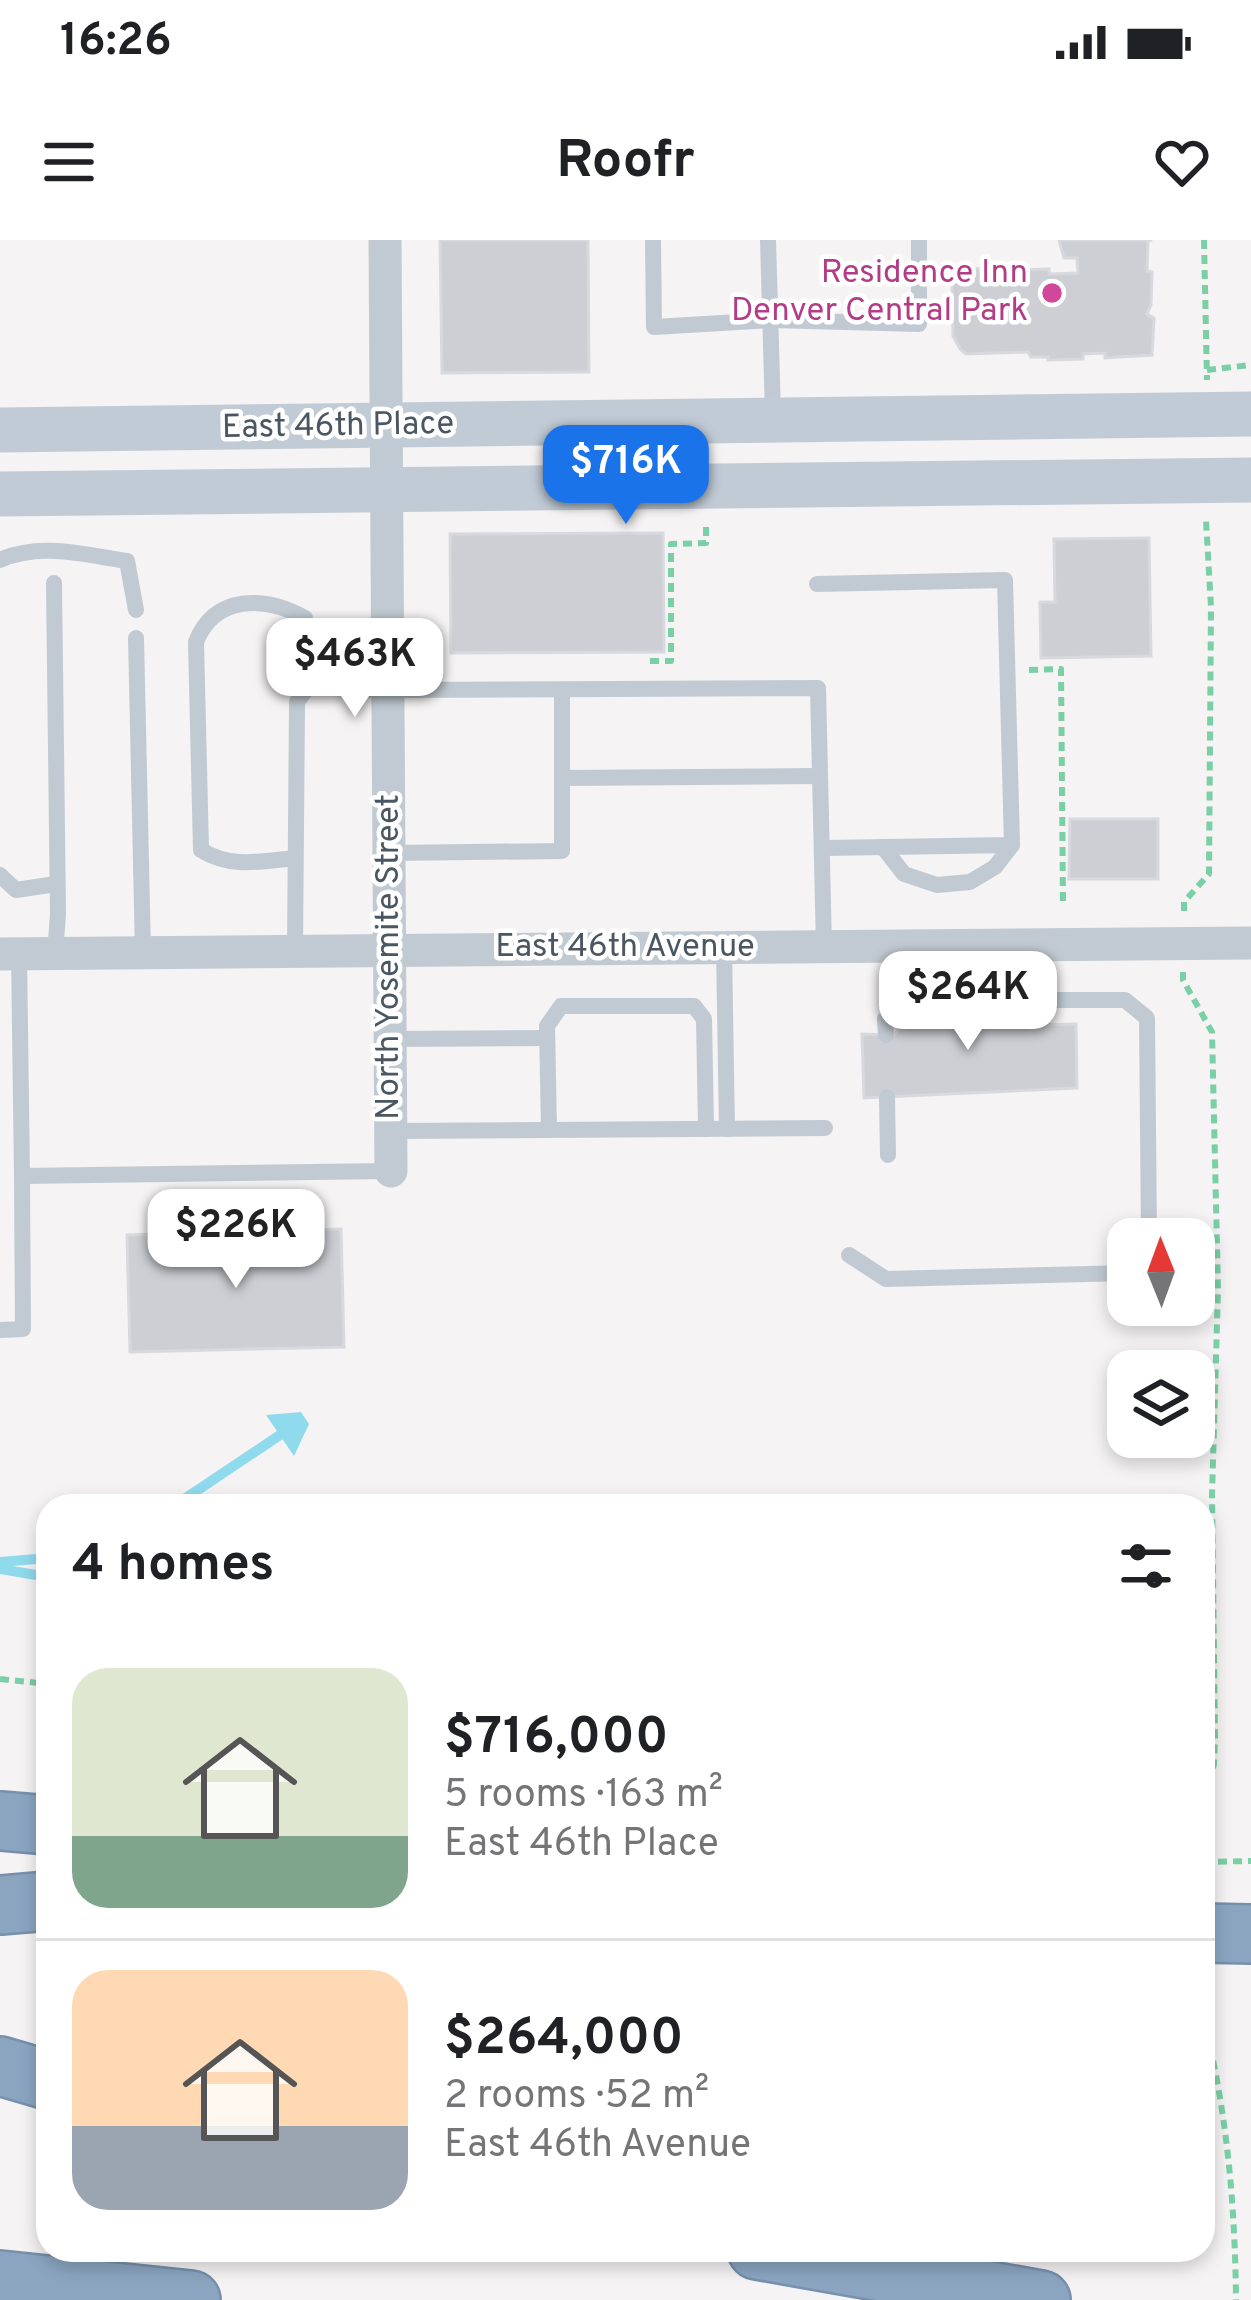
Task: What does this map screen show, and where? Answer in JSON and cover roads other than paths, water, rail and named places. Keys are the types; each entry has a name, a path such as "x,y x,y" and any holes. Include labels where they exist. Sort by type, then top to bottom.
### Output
{"highway":[{"path":"0,1821 36,1824"},
{"path":"0,1905 36,1901"},
{"path":"1215,1933 1251,1934"},
{"path":"0,2066 36,2076"},
{"path":"825,2262 1041,2300"},
{"path":"0,2280 191,2300"}],"street":[{"name":"North Yosemite Street","path":"385,240 391,1171"},
{"name":"East 46th Place","path":"0,430 773,422 1222,399"},
{"name":"East 46th Place","path":"0,494 1229,480"},
{"name":"East 46th Avenue","path":"9,954 1251,943"}],"lane":[{"path":"653,240 654,327 770,320 919,324 919,240"},
{"path":"768,240 773,422"},
{"path":"0,560 21,551 48,550 127,561 136,610"},
{"path":"818,584 1005,580 1012,845 995,867 970,882 937,885 904,874 883,848"},
{"path":"53,583 55,954"},
{"path":"295,858 218,861 201,850 196,642 204,622 241,602 272,603 305,618 308,687 297,702 295,951"},
{"path":"136,638 143,953"},
{"path":"308,687 818,688 824,947"},
{"path":"391,853 562,851 562,690"},
{"path":"562,778 819,776"},
{"path":"824,848 1012,845"},
{"path":"0,875 16,890 56,884"},
{"path":"724,948 727,1129"},
{"path":"0,1330 23,1330 22,1176 9,954"},
{"path":"886,1035 885,1019 902,1000 916,1000"},
{"path":"942,1000 1125,1000 1147,1018 1149,1218"},
{"path":"548,1130 547,1026 561,1006 694,1006 704,1018 706,1129"},
{"path":"391,1039 547,1038"},
{"path":"887,1097 888,1154"},
{"path":"391,1131 825,1128"},
{"path":"22,1176 391,1171"},
{"path":"849,1256 886,1280 1107,1275"}],"water":[{"path":"301,1412 309,1424 294,1456 266,1415"}],"waterway":[{"path":"192,1494 280,1435"},
{"path":"0,1562 36,1559"},
{"path":"0,1569 36,1575"}],"place":[{"name":"Residence Inn Denver Central Park","path":"1052,293"}]}
